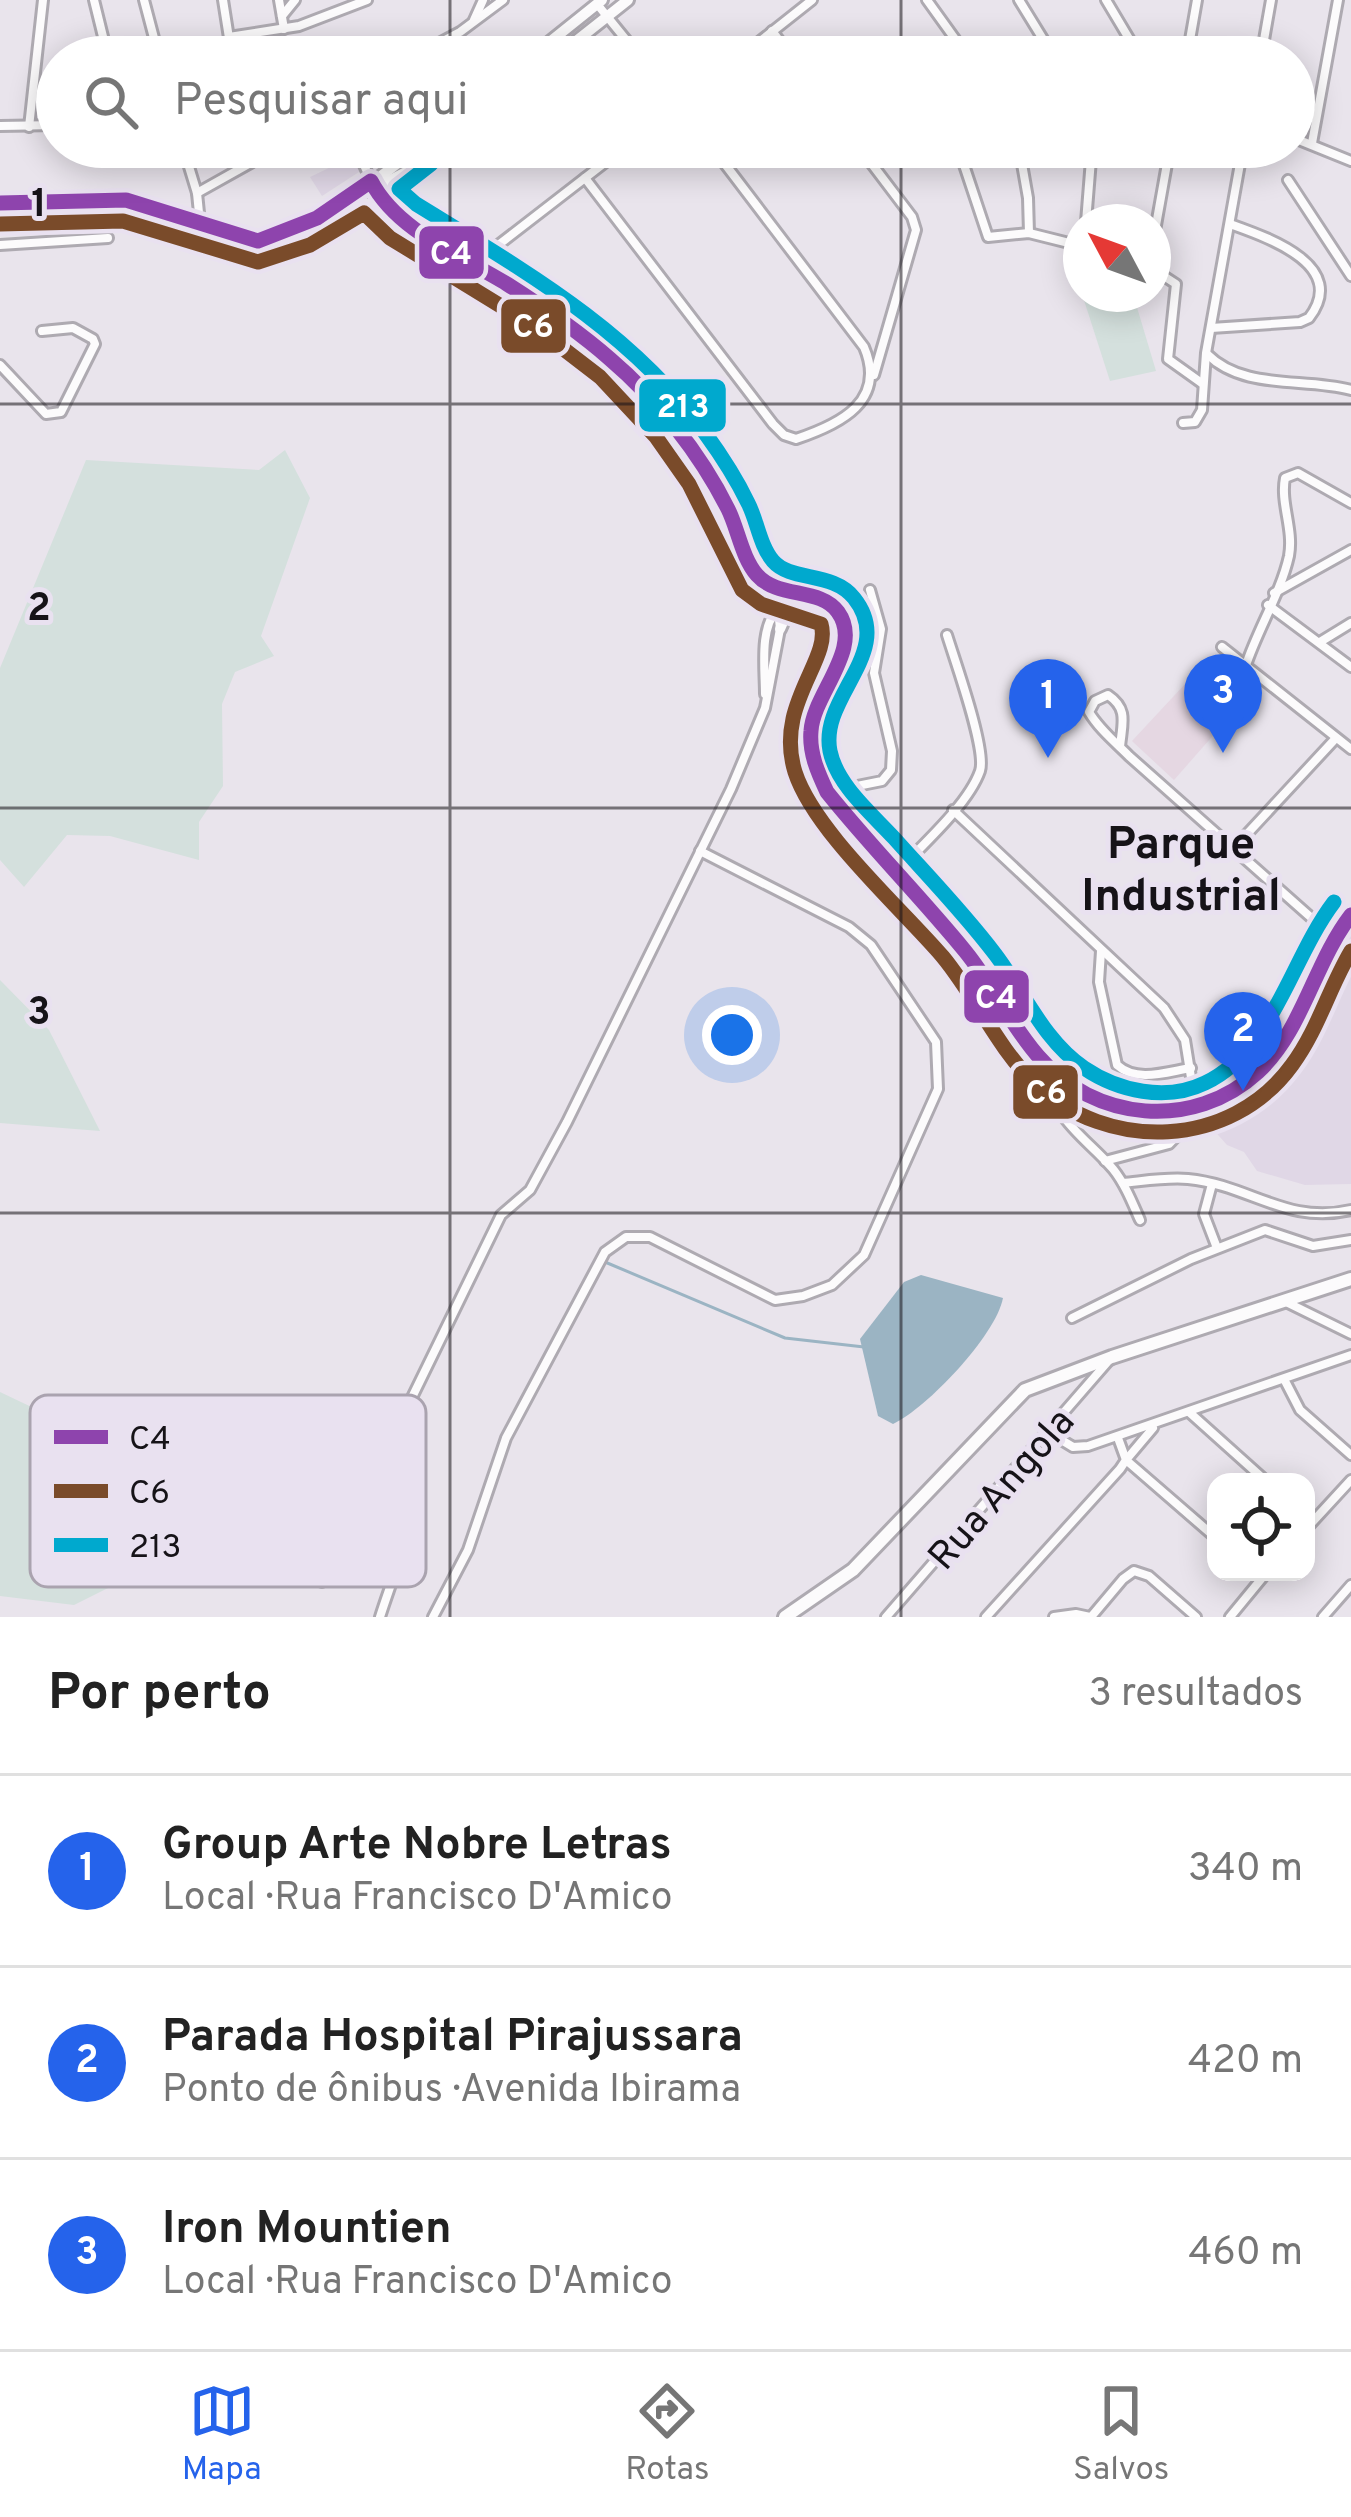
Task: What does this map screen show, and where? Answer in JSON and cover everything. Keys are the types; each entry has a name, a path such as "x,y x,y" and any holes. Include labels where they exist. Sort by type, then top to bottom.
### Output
{"main road":[{"path":"583,36 628,0"},
{"path":"557,36 600,2"},
{"path":"373,186 394,168"},
{"path":"0,203 126,200 235,236 266,241 403,168"},
{"path":"373,186 382,202 403,220 566,321 639,385 719,492 766,603 778,609 817,609 841,623"},
{"path":"750,562 778,609"},
{"path":"765,583 829,603 841,623 845,648 809,723 811,759 826,792 981,970 1050,1069 1089,1096 1117,1108 1160,1114 1198,1109 1230,1094 1277,1051 1333,937 1351,915"},
{"path":"778,609 796,592"},
{"path":"780,629 799,609"},
{"path":"785,1617 867,1557 1016,1397 1036,1384 1351,1279"}],"street":[{"path":"39,36 43,0"},
{"path":"94,0 103,36"},
{"path":"144,0 153,36"},
{"path":"223,0 229,36"},
{"path":"279,0 284,29"},
{"path":"282,16 295,0"},
{"path":"236,36 316,21 367,0"},
{"path":"472,24 483,0"},
{"path":"451,36 503,0"},
{"path":"766,36 812,0"},
{"path":"927,0 953,36"},
{"path":"1019,0 1041,36"},
{"path":"1106,0 1127,36"},
{"path":"1190,36 1197,0"},
{"path":"1265,36 1271,0"},
{"path":"1315,126 1338,0"},
{"path":"600,2 623,36"},
{"path":"772,31 776,36"},
{"path":"29,127 36,64"},
{"path":"0,126 36,126"},
{"path":"1315,143 1351,161"},
{"path":"189,168 200,223"},
{"path":"196,193 241,168"},
{"path":"365,168 373,186"},
{"path":"475,263 598,168"},
{"path":"728,168 864,347 873,377"},
{"path":"585,178 773,424 796,439 835,423 860,404 873,377 916,230 912,217 876,168"},
{"path":"965,168 986,235 1029,233 1063,242"},
{"path":"1023,168 1029,233"},
{"path":"1088,204 1091,168"},
{"path":"1160,204 1166,168"},
{"path":"1183,423 1199,418 1239,168"},
{"path":"1288,180 1351,276"},
{"path":"1211,328 1300,322 1309,318 1317,304 1317,279 1304,260 1283,244 1230,224"},
{"path":"0,244 107,238"},
{"path":"1171,281 1176,284 1168,359 1203,384"},
{"path":"0,365 46,414 61,412 95,344 73,328 42,331"},
{"path":"1206,353 1241,376 1351,389"},
{"path":"1246,664 1290,542 1285,478 1298,473 1351,503"},
{"path":"1274,593 1351,550"},
{"path":"826,792 883,781 893,761 874,673 881,629 870,590"},
{"path":"1268,605 1351,667"},
{"path":"414,1395 501,1215 530,1190 700,851 765,708 780,629 778,609 767,627 765,708"},
{"path":"1320,642 1351,623"},
{"path":"897,872 980,772 982,758 947,635"},
{"path":"1222,647 1351,749"},
{"path":"1120,747 1124,711 1108,695 1095,701 1089,712 1120,747 1333,937"},
{"path":"1234,848 1336,738"},
{"path":"953,810 1175,1022 1185,1040 1198,1109 1193,1122 1169,1144 1106,1161"},
{"path":"434,1617 468,1550 506,1438 605,1252 626,1237 650,1238 775,1300 832,1285 864,1255 933,1107 940,1060 936,1042 871,945 850,927 700,851"},
{"path":"1102,950 1099,982 1117,1066 1138,1076 1191,1068"},
{"path":"1050,1069 1050,1088 1060,1115 1123,1183 1140,1220"},
{"path":"1123,1183 1190,1179 1299,1214 1351,1210"},
{"path":"1212,1184 1204,1214 1217,1248"},
{"path":"1072,1318 1264,1230 1313,1246 1351,1240"},
{"path":"1285,1301 1351,1334"},
{"path":"1049,1433 1073,1448 1118,1438 1351,1355"},
{"name":"Rua Angola","path":"886,1617 1112,1357"},
{"path":"1284,1379 1300,1410 1351,1455"},
{"path":"1189,1412 1257,1473"},
{"path":"991,1616 1154,1426"},
{"path":"1118,1438 1126,1460 1207,1530"},
{"path":"1315,1516 1351,1480"},
{"path":"1054,1617 1090,1617 1134,1571 1149,1576 1196,1617"},
{"path":"1230,1617 1257,1581"},
{"path":"1323,1617 1351,1585"},
{"path":"380,1617 390,1587"}],"shaded area":[{"path":"329,168 362,170 322,196 310,177"},
{"path":"1088,312 1138,312 1156,371 1110,381"},
{"path":"285,450 310,498 261,636 274,656 235,672 222,704 223,786 199,822 199,860 110,836 67,835 24,887 0,860 0,668 86,460 259,470"},
{"path":"1199,669 1239,706 1174,780 1132,741"},
{"path":"1351,923 1351,1184 1305,1185 1257,1171 1244,1152 1227,1145 1203,1118 1241,1098 1275,1065 1334,945"},
{"path":"0,980 49,1030 100,1131 0,1123"},
{"path":"0,1392 30,1406 30,1587 110,1587 74,1605 0,1596"}],"water":[{"path":"921,1275 1003,1298 988,1331 958,1369 924,1403 893,1424 878,1416 860,1339 904,1282"}],"waterway":[{"path":"605,1262 785,1338 864,1347"}],"transit line":[{"name":"213","path":"426,168 399,189 572,305 643,363 722,458 773,561 790,572 835,584 854,598 865,618 867,637 835,711 830,731 834,763 856,798 983,939 1045,1030 1070,1057 1097,1076 1127,1088 1159,1093 1205,1083 1228,1068 1264,1027 1334,902"},
{"name":"C4","path":"0,203 126,200 258,241 317,218 371,181 382,199 413,228 520,293 598,349 644,391 691,447 728,509 757,575 776,587 821,599 838,612 845,641 811,731 813,755 827,792 965,951 1038,1056 1087,1095 1145,1111 1204,1104 1232,1091 1258,1072 1286,1036 1351,915"},
{"name":"C6","path":"0,224 123,221 258,262 310,245 364,213 390,238 535,327 600,377 656,437 689,484 742,590 761,604 821,624 819,653 792,725 795,772 805,795 839,844 943,957 1021,1069 1064,1106 1097,1122 1168,1132 1203,1126 1236,1113 1266,1093 1292,1065 1351,951"}],"place":[{"name":"Iron Mountien","path":"1223,753"},
{"name":"Group Arte Nobre Letras","path":"1048,758"},
{"name":"Parada Hospital Pirajussara","path":"1243,1091"}],"district":[{"name":"Parque Industrial","path":"1181,868"}]}
